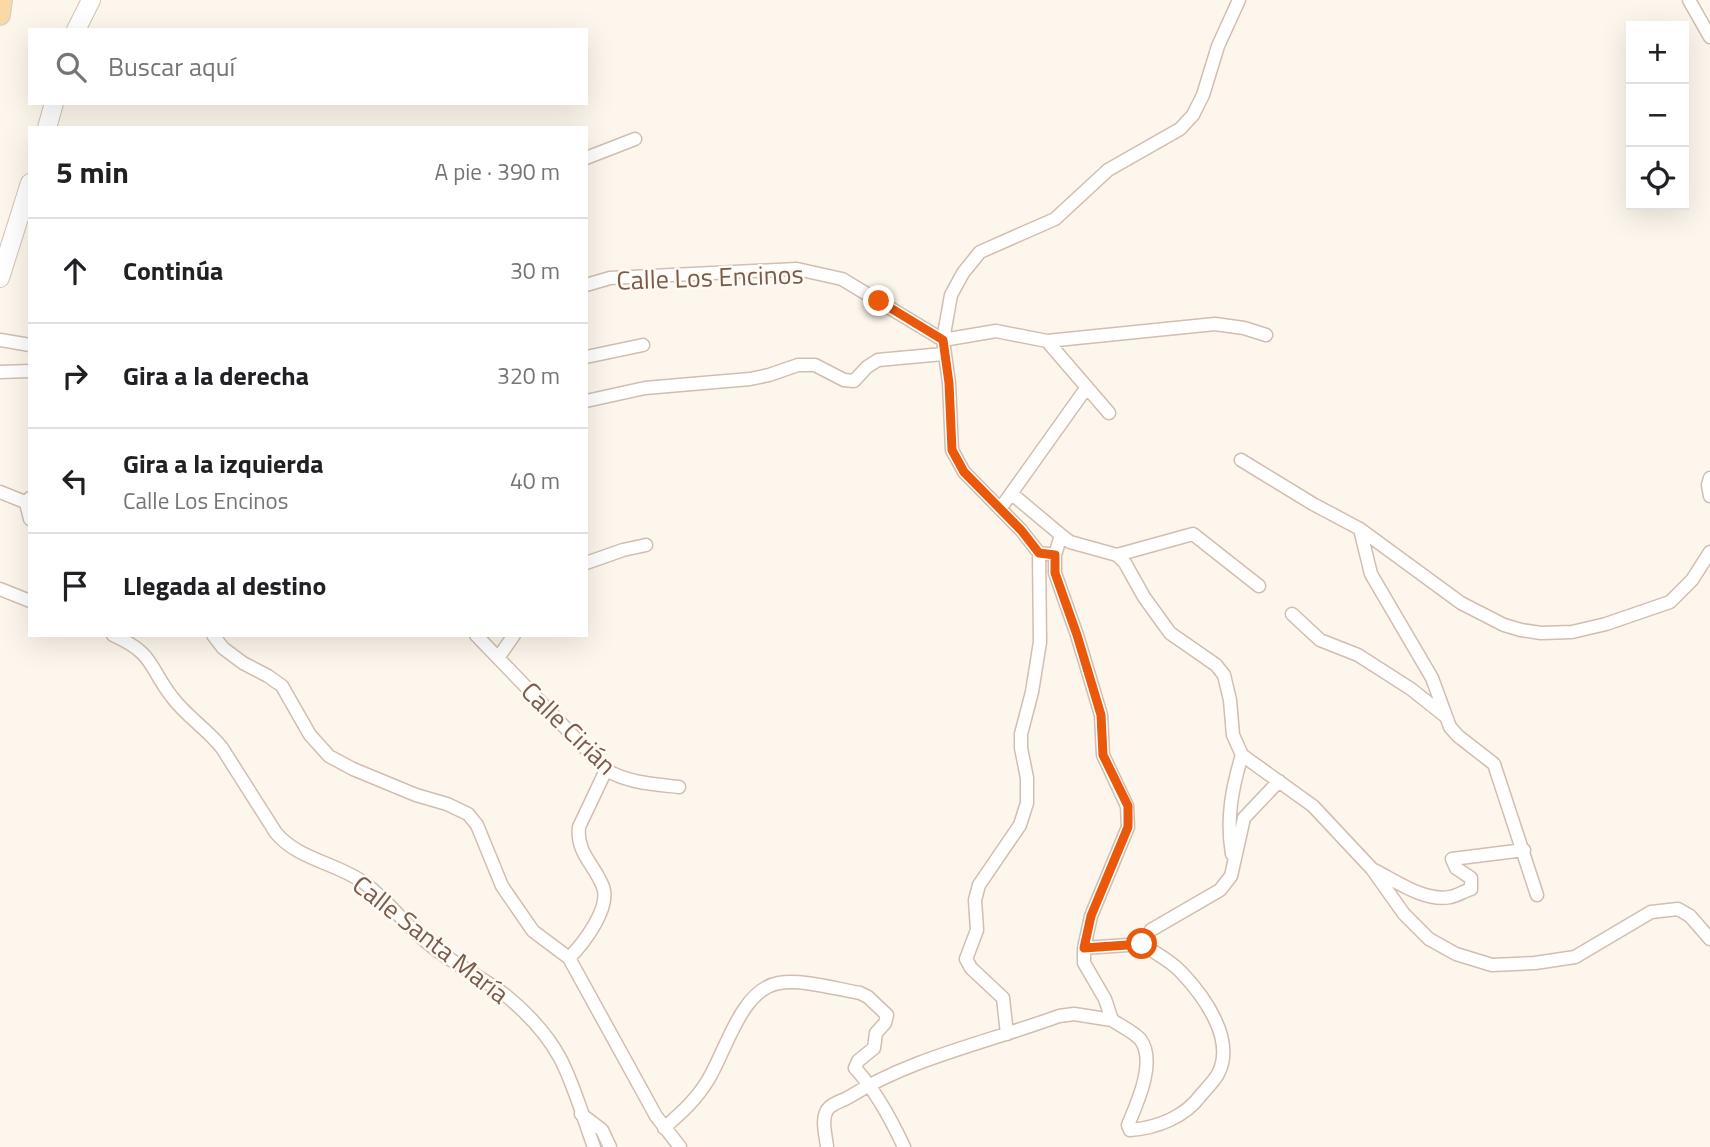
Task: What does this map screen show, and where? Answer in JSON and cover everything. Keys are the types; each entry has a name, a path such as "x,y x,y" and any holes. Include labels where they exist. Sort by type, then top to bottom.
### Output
{"main road":[{"path":"0,15 2,0"}],"street":[{"path":"77,28 91,0"},
{"path":"1007,1034 1003,998 971,968 966,959 977,930 975,900 979,886 1020,825 1027,803 1027,778 1021,734 1041,642 1039,553 1021,530 964,472 952,450 949,383 943,354 951,295 963,273 980,252 1055,219 1108,170 1180,128 1193,116 1203,95 1218,46 1239,0"},
{"path":"1689,0 1710,37"},
{"path":"48,126 53,105"},
{"path":"588,157 635,139"},
{"path":"0,278 28,189"},
{"name":"Calle Los Encinos","path":"588,284 610,278 797,269 842,279 943,340"},
{"path":"943,340 996,331 1047,341 1215,324 1244,328 1266,335"},
{"path":"0,340 28,345"},
{"path":"1047,341 1109,413"},
{"path":"588,357 643,345"},
{"path":"588,401 645,388 750,379 798,365 815,365 844,380 854,381 878,360 943,354"},
{"path":"0,372 28,371"},
{"path":"1000,509 1087,387"},
{"path":"1241,460 1360,529 1461,603 1504,625 1541,633 1573,632 1606,624 1670,602 1692,580 1710,552"},
{"path":"1710,478 1710,496"},
{"path":"0,492 28,502"},
{"path":"1012,494 1070,542 1117,555 1125,563 1144,597 1170,633 1216,665 1224,674 1230,700 1233,735 1242,755 1313,806 1372,869 1404,914 1429,939 1456,954 1492,965 1535,963 1575,957 1651,912 1664,909 1678,909 1690,916 1710,939"},
{"path":"1360,529 1371,575 1432,678 1445,716 1458,736 1494,764 1537,895"},
{"path":"1117,555 1193,534 1259,586"},
{"path":"1061,535 1055,555 1055,573 1101,715 1103,755 1128,806 1128,827 1091,916 1084,948 1084,963 1105,999 1112,1020"},
{"path":"588,562 646,545"},
{"path":"1039,553 1055,555"},
{"path":"0,589 28,600"},
{"path":"1292,614 1320,640 1358,655 1411,689 1445,716"},
{"name":"Calle Santa María","path":"117,637 147,656 171,697 212,735 285,844 361,881 419,936 450,961 503,994 522,1011 550,1042 561,1060 581,1114 602,1130 610,1147"},
{"path":"215,637 223,648 243,663 282,686 310,735 329,756 416,795 447,804 468,814 477,825 502,886 533,931 569,958 664,1128 680,1147"},
{"name":"Calle Cirián","path":"478,637 606,770 635,782 679,786"},
{"path":"498,658 513,637"},
{"path":"1233,861 1228,832 1230,806 1242,755"},
{"path":"569,958 580,947 596,922 605,898 604,888 583,854 578,837 579,827 606,770"},
{"path":"1142,944 1151,930 1220,890 1231,876 1244,818 1279,781"},
{"path":"1372,869 1419,893 1450,897 1471,889 1472,883 1471,878 1456,868 1452,859 1524,850"},
{"path":"827,1147 824,1121 826,1112 833,1104 846,1099 869,1083 1059,1016 1074,1014 1112,1020 1142,1041 1146,1058 1145,1076 1128,1128 1135,1130 1171,1120 1194,1105 1219,1072 1224,1047 1215,1019 1198,992 1180,970 1142,944 1084,948"},
{"path":"664,1128 691,1104 709,1079 746,1007 765,987 788,982 860,993 887,1015 876,1033 874,1048 855,1068 869,1083 904,1147"},
{"path":"581,1114 594,1147"}],"route":[{"path":"879,301 943,340 949,383 952,450 964,472 1021,530 1039,553 1055,555 1055,573 1101,715 1103,755 1128,806 1128,827 1091,916 1084,948 1142,944"}]}
